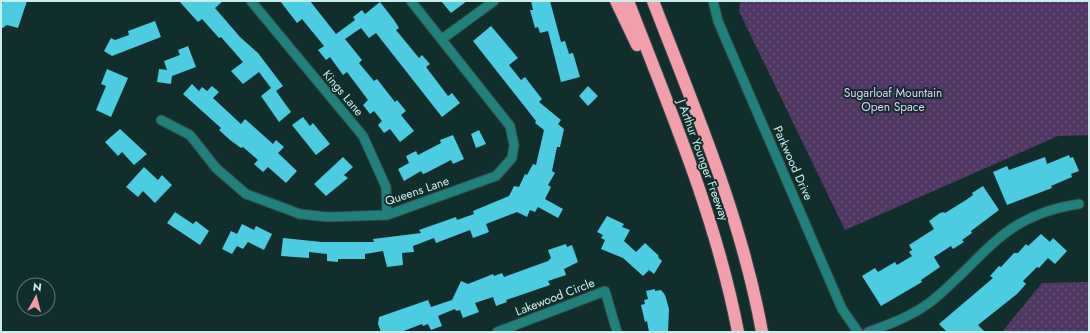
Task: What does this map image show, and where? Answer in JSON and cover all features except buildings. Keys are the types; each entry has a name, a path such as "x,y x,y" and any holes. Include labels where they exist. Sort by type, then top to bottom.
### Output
{"highway":[{"path":"616,1 685,148"},
{"name":"J Arthur Younger Freeway","path":"628,1 685,148 716,239 738,332"},
{"name":"J Arthur Younger Freeway","path":"653,1 728,198 754,292 762,332"},
{"path":"754,292 766,332"}],"street":[{"name":"Kings Lane","path":"251,1 363,136 386,186 387,215"},
{"name":"Queens Lane","path":"160,120 190,136 216,168 246,194 300,214 328,217 387,215 496,176 512,158 514,145 510,126 411,1"},
{"path":"442,39 494,1"},
{"name":"Parkwood Drive","path":"713,1 718,21 842,309 858,332"},
{"path":"868,332 899,321 932,301 988,246 1011,227 1042,212 1079,204"},
{"name":"Lakewood Circle","path":"497,332 605,291 616,332"}],"green space":[{"name":"Sugarloaf Mountain Open Space","path":"740,1 1089,1 1089,135 1058,136 845,230 739,11"},
{"path":"1089,282 1089,332 1002,332 1042,283"}]}
